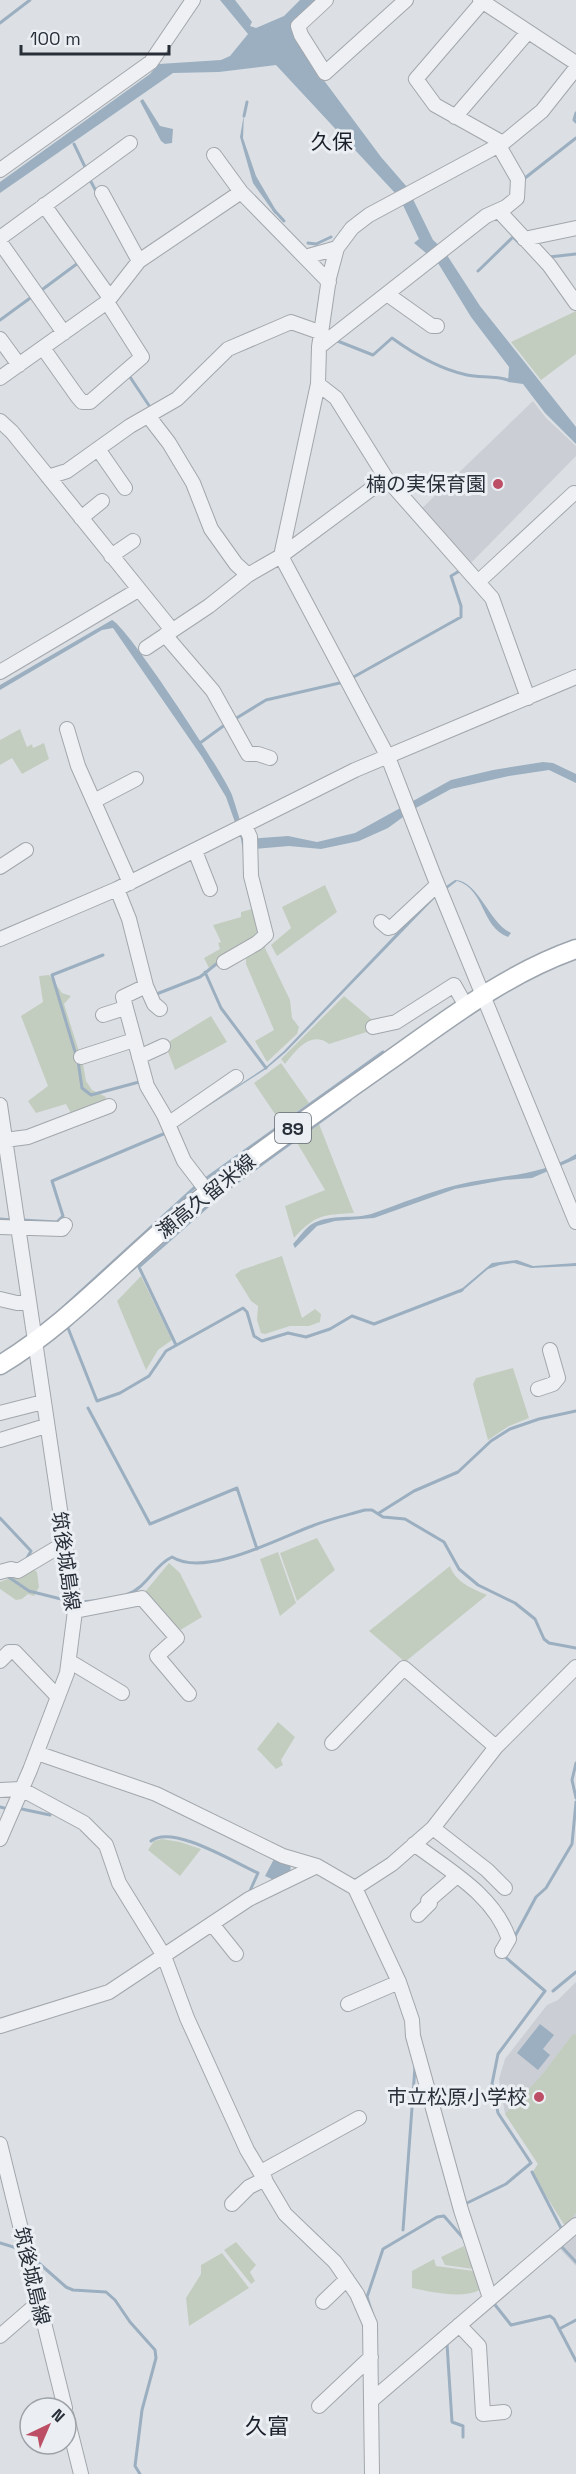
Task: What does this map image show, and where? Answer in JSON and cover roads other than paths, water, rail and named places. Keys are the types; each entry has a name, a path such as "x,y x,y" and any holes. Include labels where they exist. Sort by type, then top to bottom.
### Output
{"main road":[{"name":"瀬高久留米線","path":"0,1365 34,1344 207,1191 484,993 537,965 576,949"}],"street":[{"path":"326,0 298,26 301,35 325,73 406,0"},
{"path":"0,170 151,62 192,1"},
{"path":"321,340 387,294 486,216 499,211 517,198 518,179 501,145 435,105 416,79 482,1 576,63"},
{"path":"455,117 528,32"},
{"path":"576,68 542,111 501,145 369,215 352,228 337,248 329,282 318,384 281,556 388,757 437,885 484,993 576,1222"},
{"path":"64,333 0,240 130,142"},
{"path":"214,155 241,192 329,282"},
{"path":"0,378 109,300 139,261 216,216 241,192"},
{"path":"102,193 139,261"},
{"path":"43,348 82,402 90,402 142,357 109,300 44,206"},
{"path":"499,211 549,265 576,303"},
{"path":"524,239 576,228"},
{"path":"305,257 337,248"},
{"path":"387,294 432,326 437,326"},
{"path":"48,477 67,471 130,426 177,399 228,349 238,343 291,322 321,340"},
{"path":"0,339 19,365"},
{"path":"318,384 336,398 386,478 492,598 528,698"},
{"path":"149,417 170,443 193,483 211,529 236,564 248,575"},
{"path":"0,422 48,477 138,590 213,691 248,754 270,758"},
{"path":"98,449 124,488"},
{"path":"146,648 248,575 281,556 386,478"},
{"path":"478,582 574,493"},
{"path":"81,518 102,501"},
{"path":"111,556 133,541"},
{"path":"0,672 138,590"},
{"path":"0,939 130,883 388,757 576,677"},
{"path":"67,729 94,801 130,883"},
{"path":"94,801 136,779"},
{"path":"224,962 257,943 266,935 251,876 250,837 245,826"},
{"path":"0,867 26,850"},
{"path":"195,851 210,889"},
{"path":"381,922 388,928 392,927 437,885"},
{"path":"117,889 129,919 146,986 154,1004 160,1009"},
{"path":"373,1027 396,1022 454,985 466,1006"},
{"path":"146,986 123,997 147,1086 168,1124 184,1161 207,1191"},
{"path":"103,1015 125,1008"},
{"path":"81,1057 134,1040"},
{"path":"139,1057 163,1046"},
{"path":"168,1124 236,1077"},
{"name":"筑後城島線","path":"0,1105 42,1402 75,1611 69,1661 58,1697 0,1839"},
{"path":"5,1140 27,1137 109,1106"},
{"path":"0,1227 62,1230 65,1225"},
{"path":"0,1299 16,1304 28,1303"},
{"path":"538,1389 553,1384 558,1378 550,1350"},
{"path":"0,1413 42,1402"},
{"path":"0,1440 46,1426"},
{"path":"0,1572 10,1569 18,1571 64,1543"},
{"path":"75,1611 142,1598 177,1638 157,1656 189,1694"},
{"path":"0,1661 9,1652 15,1652 58,1697"},
{"path":"69,1661 122,1693"},
{"path":"355,1888 392,1864 433,1828 496,1748 576,1667"},
{"path":"332,1743 404,1668 496,1748"},
{"path":"37,1753 156,1794 283,1856 317,1866 355,1888 399,1982 412,2020 413,2036 460,2207 490,2298"},
{"path":"0,1790 21,1789 84,1822 106,1845 119,1883 164,1956 187,2018 248,2150 285,2214 335,2262 357,2294 370,2324 372,2474"},
{"path":"433,1828 488,1870 505,1888"},
{"path":"414,1844 457,1876 493,1908 509,1939 502,1951"},
{"path":"0,2026 109,1992 249,1899 317,1866"},
{"path":"418,1916 430,1903 428,1901 457,1876"},
{"path":"212,1924 236,1954"},
{"path":"348,2004 399,1982"},
{"path":"232,2204 263,2175 359,2118"},
{"name":"筑後城島線","path":"0,2144 61,2396"},
{"path":"372,2400 576,2225"},
{"path":"323,2302 346,2279"},
{"path":"0,2336 38,2303"},
{"path":"459,2325 479,2346 483,2414 504,2412"},
{"path":"319,2406 371,2357"},
{"path":"76,2456 81,2474"}],"water":[{"path":"220,0 235,0 252,22 250,26 256,28 284,16 300,0 317,0 292,24 314,67 381,157 407,187 433,240 443,249 480,306 576,427 576,444 545,413 523,384 508,382 509,367 471,317 438,263 414,243 419,239 395,193 276,65 219,72 173,73 0,193 0,182 150,74 159,64 221,60 230,56 248,34"},
{"path":"143,99 160,126 173,129 172,143 165,144 161,141 140,101"},
{"path":"244,114 243,138 256,176 277,212 275,214 253,183 240,137"},
{"path":"112,620 155,673 212,760 232,795 247,839 288,836 317,842 355,833 451,780 493,770 543,762 553,763 576,774 576,783 549,770 509,776 451,789 414,809 388,828 359,841 321,849 289,846 253,849 249,887 241,839 226,797 202,757 113,628 102,630 0,690 0,685"},
{"path":"455,880 471,887 496,920 511,933 508,937 493,925 473,892 466,885 457,881 434,899 286,1052 266,1069 174,1128 266,1067 433,895"},
{"path":"576,1154 576,1159 532,1178 504,1180 455,1189 374,1218 335,1221 317,1226 295,1248 293,1244 309,1226 319,1221 367,1215 457,1185 548,1167"},
{"path":"517,1260 533,1266 576,1263 576,1266 531,1268 514,1263 500,1265 488,1269 460,1293 459,1291 492,1263"},
{"path":"275,1857 291,1862 290,1876 278,1882 265,1876"},
{"path":"540,2024 554,2035 543,2049 550,2055 538,2070 517,2053"}],"waterway":[{"path":"0,23 30,0"},
{"path":"244,116 247,102"},
{"path":"576,113 574,120 576,122"},
{"path":"525,178 576,138"},
{"path":"74,144 86,169"},
{"path":"89,178 97,193"},
{"path":"274,210 284,221"},
{"path":"308,243 316,244 331,237"},
{"path":"478,271 513,237 517,241"},
{"path":"549,257 576,254"},
{"path":"39,292 78,263"},
{"path":"0,320 33,296"},
{"path":"335,340 373,355 392,338 418,355 447,369 467,375 508,380"},
{"path":"130,377 150,407"},
{"path":"350,679 461,617 461,606 451,576 461,570"},
{"path":"235,719 266,700 344,682"},
{"path":"200,743 226,724"},
{"path":"76,1055 52,975 103,955"},
{"path":"154,995 200,977 220,961"},
{"path":"205,972 221,1008 266,1068"},
{"path":"204,1180 383,1052"},
{"path":"78,1061 82,1088 91,1095 139,1082"},
{"path":"176,1345 139,1267 225,1191 350,1100"},
{"path":"22,1220 57,1222 63,1216 52,1181 168,1132"},
{"path":"57,1313 196,1186"},
{"path":"0,1219 13,1220"},
{"path":"68,1328 97,1401 120,1393 149,1376 166,1351 243,1308 247,1312 254,1336 262,1341 288,1333 306,1337 330,1329 352,1316 374,1324 462,1290"},
{"path":"88,1408 150,1524 237,1488 257,1549"},
{"path":"379,1513 414,1491 458,1472 491,1441 510,1429 539,1419 576,1411"},
{"path":"126,1595 133,1592 172,1557 186,1562 204,1563 223,1560 325,1521 372,1510 383,1517 405,1519 444,1542 459,1569 478,1585 515,1603 535,1619 544,1639 549,1643 576,1648"},
{"path":"0,1518 31,1551 27,1558"},
{"path":"7,1576 29,1591 69,1601"},
{"path":"79,1602 93,1601"},
{"path":"576,1763 572,1780 576,1798"},
{"path":"514,1938 536,1897 546,1888 572,1844 576,1802"},
{"path":"0,1807 8,1809"},
{"path":"17,1808 50,1815"},
{"path":"151,1841 161,1837 174,1837 188,1841 258,1873 249,1893"},
{"path":"465,2204 506,2184 531,2163 498,2113 492,2084 498,2054 545,1991 504,1956 505,1954"},
{"path":"553,1991 576,1972"},
{"path":"403,2230 415,2067"},
{"path":"532,2172 561,2228"},
{"path":"373,2316 367,2297 383,2249 437,2217 444,2216 464,2239"},
{"path":"0,2243 20,2249"},
{"path":"561,2246 576,2262"},
{"path":"33,2258 66,2287 73,2290 106,2292 155,2350 156,2358 142,2410 135,2466 140,2474"},
{"path":"492,2301 511,2325 550,2316 554,2319 576,2361"},
{"path":"559,2329 576,2320"},
{"path":"447,2344 452,2422 463,2426 463,2437"}],"place":[{"name":"楠の実保育園","path":"498,484"},
{"name":"市立松原小学校","path":"539,2097"}],"district":[{"name":"久保","path":"332,141"},
{"name":"久富","path":"267,2426"}]}
